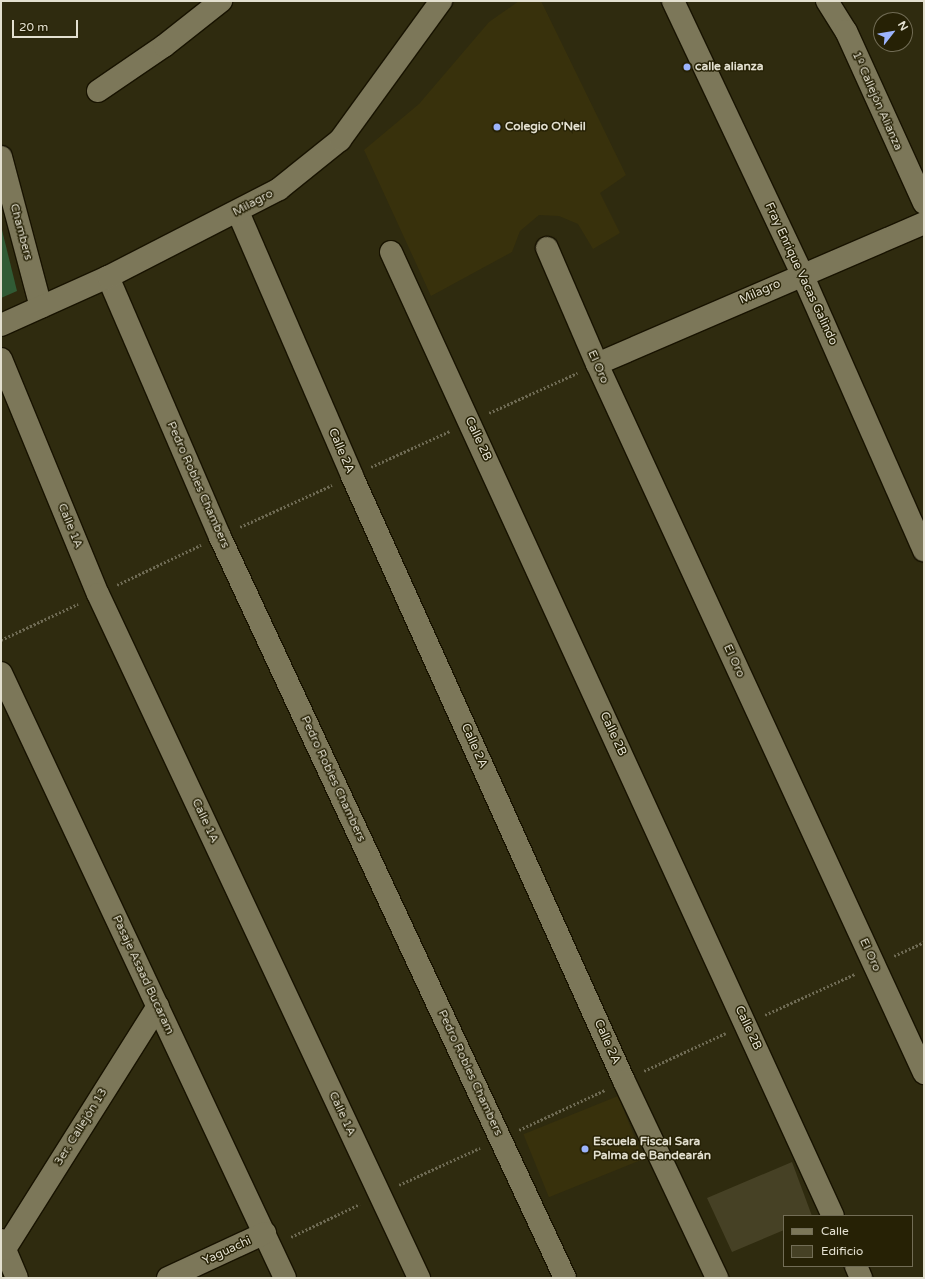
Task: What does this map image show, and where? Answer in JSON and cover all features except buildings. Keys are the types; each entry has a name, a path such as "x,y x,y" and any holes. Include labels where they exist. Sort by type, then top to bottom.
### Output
{"street":[{"path":"98,91 164,46 221,1"},
{"name":"Milagro","path":"1,325 108,278 238,212 279,189 340,140 441,1"},
{"name":"Fray Enrique Vacas Galindo","path":"673,1 802,274 924,550"},
{"name":"1º Callejón Alianza","path":"827,1 846,31 924,204"},
{"name":"Chambers","path":"1,157 41,307"},
{"name":"Calle 2A","path":"238,212 352,476 624,1081 717,1278"},
{"name":"Milagro","path":"597,364 802,274 924,223"},
{"name":"El Oro","path":"547,248 597,364 924,1073"},
{"name":"Calle 2B","path":"391,252 833,1215"},
{"name":"Pedro Robles Chambers","path":"108,278 220,537 565,1278"},
{"name":"Calle 1A","path":"1,360 98,594 419,1278"},
{"name":"Pasaje Asaad Bucaram","path":"1,673 285,1278"},
{"name":"3er. Callejón 13","path":"3,1245 158,1006"},
{"name":"Yaguachi","path":"168,1278 268,1240"},
{"path":"3,1245 17,1278"},
{"path":"856,1267 861,1278"}],"path":[{"path":"1,640 220,537 597,364"},
{"path":"268,1240 380,1194 924,942"}],"shaded area":[{"name":"Colegio O'Neil","path":"519,1 541,1 626,175 600,193 620,233 593,249 578,224 559,216 539,215 520,231 512,252 431,296 364,150 419,104 489,22"},
{"name":"Escuela Fiscal Sara Palma de Bandearán","path":"618,1096 643,1159 549,1197 523,1134"}],"green space":[{"path":"1,226 17,291 1,298"}],"place":[{"name":"calle alianza","path":"687,67"},
{"name":"Colegio O'Neil","path":"497,127"},
{"name":"Escuela Fiscal Sara Palma de Bandearán","path":"585,1149"}]}
